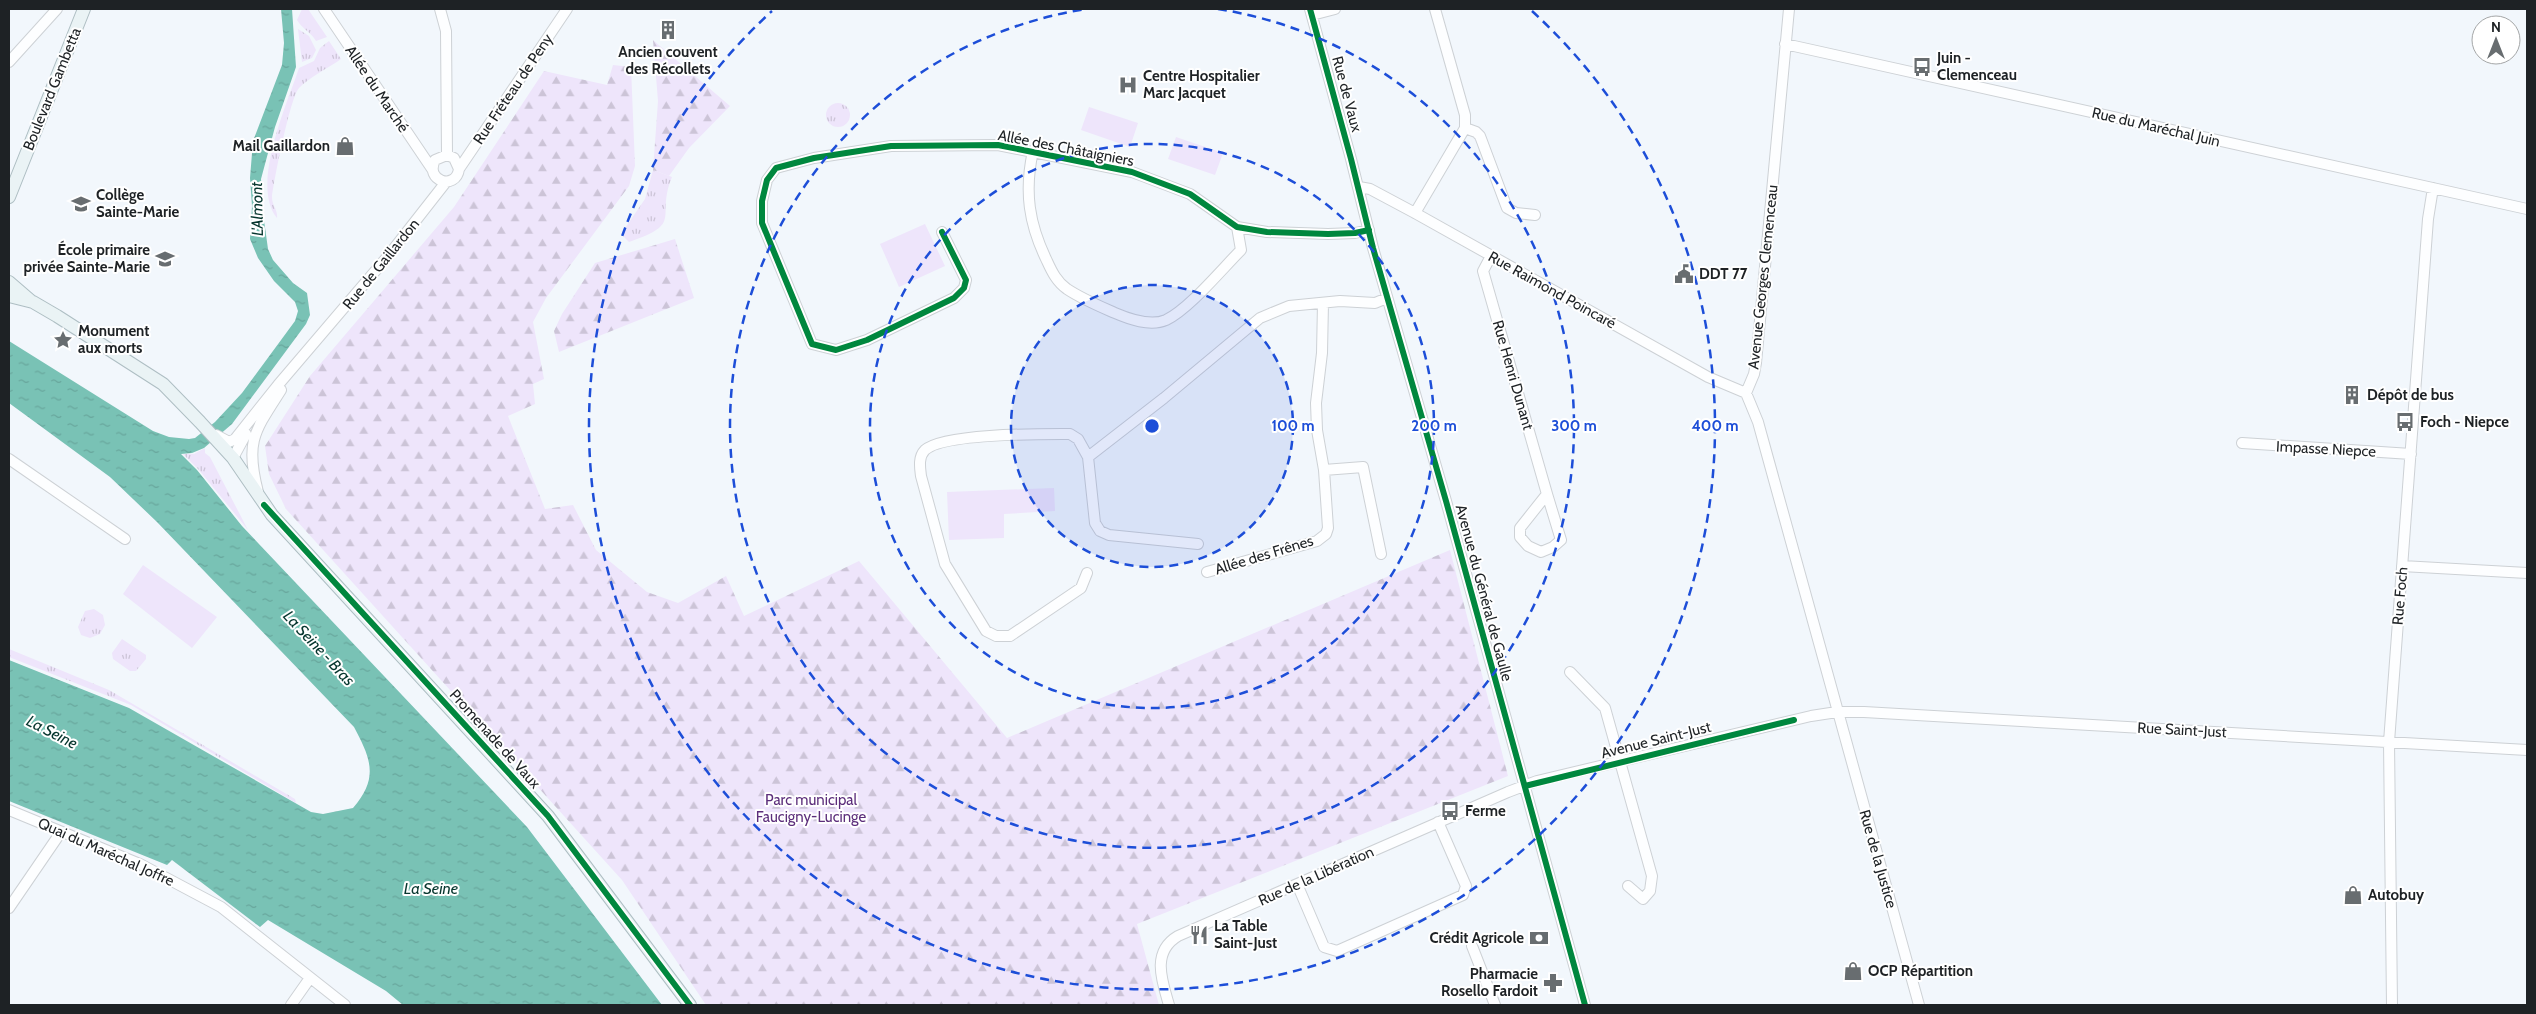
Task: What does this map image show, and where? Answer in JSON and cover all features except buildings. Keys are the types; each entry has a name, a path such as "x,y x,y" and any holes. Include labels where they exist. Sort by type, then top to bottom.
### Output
{"main road":[{"name":"Boulevard Gambetta","path":"9,197 84,9"},
{"path":"9,282 33,302 164,384 222,444 262,502"},
{"path":"9,296 33,302"},
{"name":"Promenade de Vaux","path":"262,502 548,816 690,1005"}],"street":[{"path":"9,62 57,9"},
{"name":"Allée du Marché","path":"324,9 432,169"},
{"path":"440,9 446,31 447,156"},
{"name":"Rue Fréteau de Peny","path":"459,169 567,9"},
{"path":"1311,12 1335,9"},
{"path":"1415,213 1465,128 1464,115 1435,9"},
{"name":"Avenue Georges Clemenceau","path":"1746,393 1754,374 1756,363 1789,9"},
{"name":"Rue de Vaux","path":"1311,12 1359,187"},
{"name":"Rue du Maréchal Juin","path":"1785,44 2527,209"},
{"path":"1465,128 1476,132 1480,136 1507,208 1516,213 1534,215"},
{"name":"Allée des Châtaigniers","path":"942,232 966,280 964,288 954,298 867,340 836,350 812,344 762,224 762,201 767,180 776,168 814,158 891,146 998,145 1132,172 1190,194 1237,227 1267,232 1328,234 1355,233 1369,230"},
{"path":"1034,151 1029,172 1030,217 1035,236 1054,276 1066,288 1129,319 1154,323 1166,320 1181,310 1241,250 1237,227"},
{"path":"447,156 454,158 459,169 456,177 446,182 435,177 432,169 435,160 447,156"},
{"name":"Rue de Gaillardon","path":"222,444 235,439 278,385 388,256 446,182"},
{"name":"Rue Raimond Poincaré","path":"1359,187 1370,190 1415,213 1708,377 1746,393"},
{"name":"Avenue du Général de Gaulle","path":"1359,187 1387,298 1446,501 1585,1005"},
{"name":"Rue Foch","path":"2392,1005 2389,742 2428,229 2433,188"},
{"name":"Rue Henri Dunant","path":"1492,256 1483,271 1561,540 1553,547 1541,552 1528,546 1520,538 1520,528 1547,494"},
{"path":"1088,457 1164,398 1260,318 1289,306 1340,300 1375,303 1387,298"},
{"name":"Allée des Frênes","path":"1207,572 1317,541 1326,534 1328,523 1324,470 1317,430 1316,403 1322,353 1323,303"},
{"name":"Rue de Gaillardon","path":"262,502 252,464 251,449 254,436 280,391 314,344"},
{"name":"Rue de Gaillardon","path":"233,458 240,442 278,385"},
{"path":"1746,393 1758,422 1838,712"},
{"path":"1087,573 1081,588 1010,636 996,636 986,631 945,564 921,476 920,462 924,451 936,444 1004,434 1070,434 1078,439 1088,457 1095,523 1100,531 1109,535 1198,544"},
{"path":"233,458 238,459 254,436"},
{"name":"Impasse Niepce","path":"2242,444 2411,454"},
{"path":"9,459 125,539"},
{"path":"1324,470 1363,467 1382,554"},
{"path":"2402,566 2527,573"},
{"path":"1570,672 1605,708 1652,876 1650,891 1643,899 1628,886"},
{"name":"Avenue Saint-Just","path":"1524,786 1763,727 1838,712"},
{"name":"Rue Saint-Just","path":"1838,712 2527,750"},
{"name":"Rue de la Justice","path":"1838,712 1919,1005"},
{"name":"Rue de la Libération","path":"1169,1005 1160,964 1169,943 1178,936 1524,786"},
{"name":"Quai du Maréchal Joffre","path":"9,810 140,864 221,907 345,1005"},
{"path":"1297,884 1324,947 1337,951 1463,895 1466,886 1438,822"},
{"path":"9,908 61,832"},
{"path":"1472,946 1495,1005"},
{"path":"291,1005 310,978"}],"green space":[{"path":"302,9 308,9 327,37 316,41 301,26 297,20"},
{"path":"298,29 309,36 316,50 312,58 302,62"},
{"path":"653,40 730,106 689,148 669,176 653,170 658,101"},
{"path":"329,41 341,59 303,84 295,95 291,107 272,197 277,218 270,204 267,186 273,144 299,68 314,61 320,48"},
{"name":"Parc municipal Faucigny-Lucinge","path":"613,65 631,67 635,166 629,186 546,298 533,322 544,379 533,384 535,404 508,416 545,509 573,505 596,550 647,592 678,603 726,576 744,616 859,561 1007,738 1450,550 1508,776 1137,924 1159,1005 706,1005 622,880 286,509 269,474 265,446 310,376 454,207 544,71 607,85"},
{"path":"838,103 847,106 850,115 847,124 838,127 829,124 826,115 829,106"},
{"path":"1089,107 1138,123 1130,147 1081,130"},
{"path":"1176,137 1223,153 1215,175 1168,159"},
{"path":"653,170 672,177 663,224 657,230 629,242 621,234 645,199"},
{"path":"925,224 945,266 899,287 880,244"},
{"path":"675,239 694,298 559,352 554,331 562,314 595,263"},
{"path":"205,448 205,453 210,457 248,530 199,470 183,454 194,454"},
{"path":"1054,488 1055,511 1004,514 1004,538 949,540 947,492"},
{"path":"143,565 217,617 192,648 123,594"},
{"path":"94,609 103,615 105,625 100,634 90,638 81,635 78,627 85,611"},
{"path":"122,639 146,655 146,659 136,671 130,671 113,659 112,653"},
{"path":"9,649 109,690 295,799 296,803 131,705 9,657"}],"water":[{"name":"La Seine","path":"281,9 292,9 296,67 275,127 261,179 263,213 268,249 273,260 293,283 307,293 310,315 306,324 232,424 204,448 192,453 181,454 197,470 242,526 527,827 662,1005 403,1005 386,991 268,920 260,927 172,860 167,865 9,801 9,660 129,708 311,812 323,814 353,808 367,787 370,768 365,749 354,727 157,522 110,477 9,403 9,341 153,431 169,437 195,438 215,422 242,393 295,321 298,311 295,302 274,281 258,258 250,239 252,206 250,178 253,141 282,65 284,43"}],"cycle path":[{"path":"1310,9 1373,248 1446,501 1585,1005"},
{"path":"942,232 966,280 964,288 954,298 867,340 836,350 812,344 762,223 762,201 767,180 776,168 814,158 891,146 998,145 1132,172 1190,194 1237,227 1267,232 1328,234 1355,233 1369,230"},
{"path":"264,505 548,816 690,1005"},
{"path":"1525,786 1794,720"}],"place":[{"name":"Ancien couvent des Récollets","path":"668,30"},
{"name":"Juin - Clemenceau","path":"1922,67"},
{"name":"Centre Hospitalier Marc Jacquet","path":"1128,85"},
{"name":"Mail Gaillardon","path":"345,146"},
{"name":"Collège Sainte-Marie","path":"81,204"},
{"name":"École primaire privée Sainte-Marie","path":"165,259"},
{"name":"DDT 77","path":"1684,274"},
{"name":"Monument aux morts","path":"63,340"},
{"name":"Dépôt de bus","path":"2352,395"},
{"name":"Foch - Niepce","path":"2405,422"},
{"name":"Ferme","path":"1450,811"},
{"name":"Autobuy","path":"2353,895"},
{"name":"La Table Saint-Just","path":"1199,935"},
{"name":"Crédit Agricole","path":"1539,938"},
{"name":"OCP Répartition","path":"1853,971"},
{"name":"Pharmacie Rosello Fardoit","path":"1553,983"}],"water label":[{"name":"L'Almont","path":"257,209"},
{"name":"La Seine - Bras","path":"319,648"}]}
